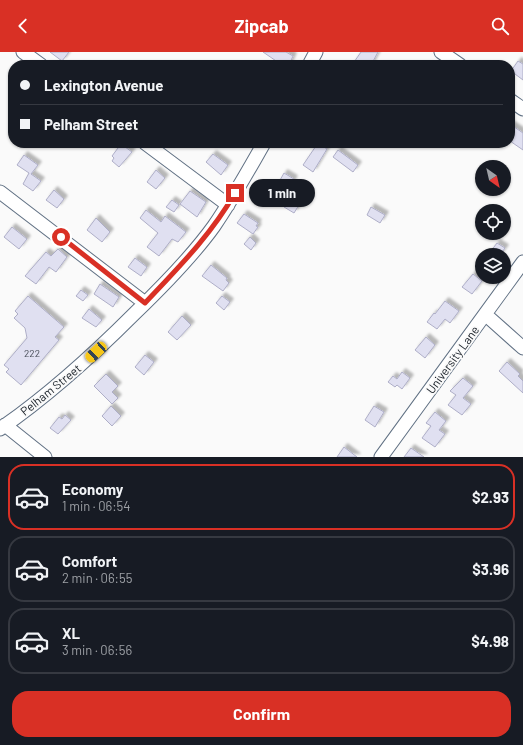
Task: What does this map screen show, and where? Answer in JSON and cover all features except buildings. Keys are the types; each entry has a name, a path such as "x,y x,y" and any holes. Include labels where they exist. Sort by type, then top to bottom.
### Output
{"street":[{"path":"23,52 34,60"},
{"path":"441,52 453,60"},
{"path":"152,148 228,205"},
{"name":"Pelham Street","path":"3,427 60,384 145,303 199,246 228,205 261,148"},
{"path":"0,192 145,303"},
{"name":"University Lane","path":"381,457 486,315 523,262"},
{"path":"486,315 523,348"},
{"path":"3,427 45,457"}],"route":[{"path":"61,237 145,303 199,246 214,227 235,193"}]}
